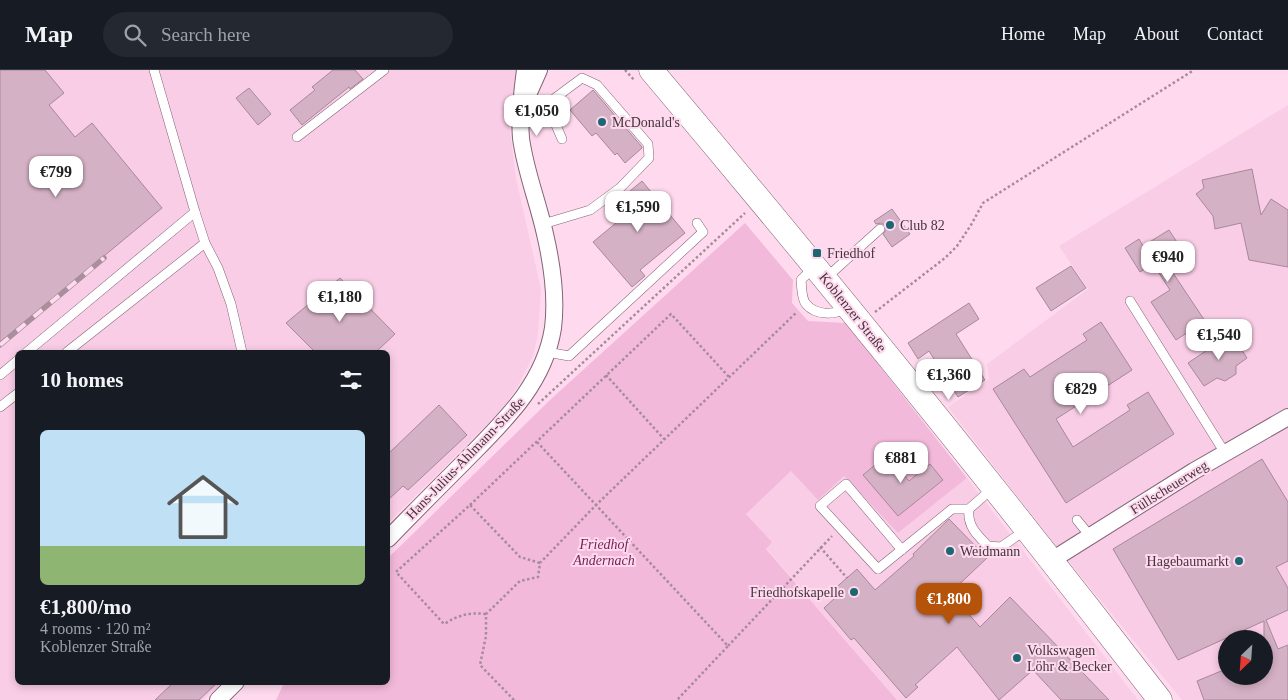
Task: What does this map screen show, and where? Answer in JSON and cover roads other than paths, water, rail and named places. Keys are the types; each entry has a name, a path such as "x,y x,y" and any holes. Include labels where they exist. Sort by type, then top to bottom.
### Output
{"street":[{"name":"Hans-Julius-Ahlmann-Straße","path":"390,537 509,415 533,384 546,352 553,327 552,271 543,224 521,138 521,111 525,70"},
{"name":"Hans-Julius-Ahlmann-Straße","path":"521,111 539,70"},
{"name":"Koblenzer Straße","path":"652,71 855,315 1052,560 1160,700"},
{"name":"Füllscheuerweg","path":"1052,560 1288,416"},
{"path":"218,700 233,685"}],"lane":[{"path":"154,70 205,243 218,268 232,304 242,350"},
{"path":"297,137 384,70"},
{"path":"543,224 590,210 620,188 649,158 648,144 597,85 582,78 555,98 550,110 562,139"},
{"path":"29,350 195,212"},
{"path":"546,352 569,356 702,232 697,223"},
{"path":"855,315 841,312 820,314 806,304 801,280 820,272 880,229"},
{"path":"70,350 205,243"},
{"path":"1130,302 1225,453"},
{"path":"0,375 15,362"},
{"path":"0,407 15,395"},
{"path":"902,550 846,484 820,506 878,569 902,550 952,509 969,509 993,488"},
{"path":"969,509 968,517 973,531 988,546 1002,547 1027,529"},
{"path":"1078,520 1090,536"}],"railway":[{"path":"0,345 104,258"}],"place":[{"name":"McDonald's","path":"602,122"},
{"name":"Club 82","path":"890,225"},
{"name":"Friedhof","path":"817,253"},
{"name":"Weidmann","path":"950,551"},
{"name":"Hagebaumarkt","path":"1239,561"},
{"name":"Friedhofskapelle","path":"854,592"},
{"name":"Volkswagen Löhr & Becker","path":"1017,658"}],"park label":[{"name":"Friedhof Andernach","path":"604,552"}]}
